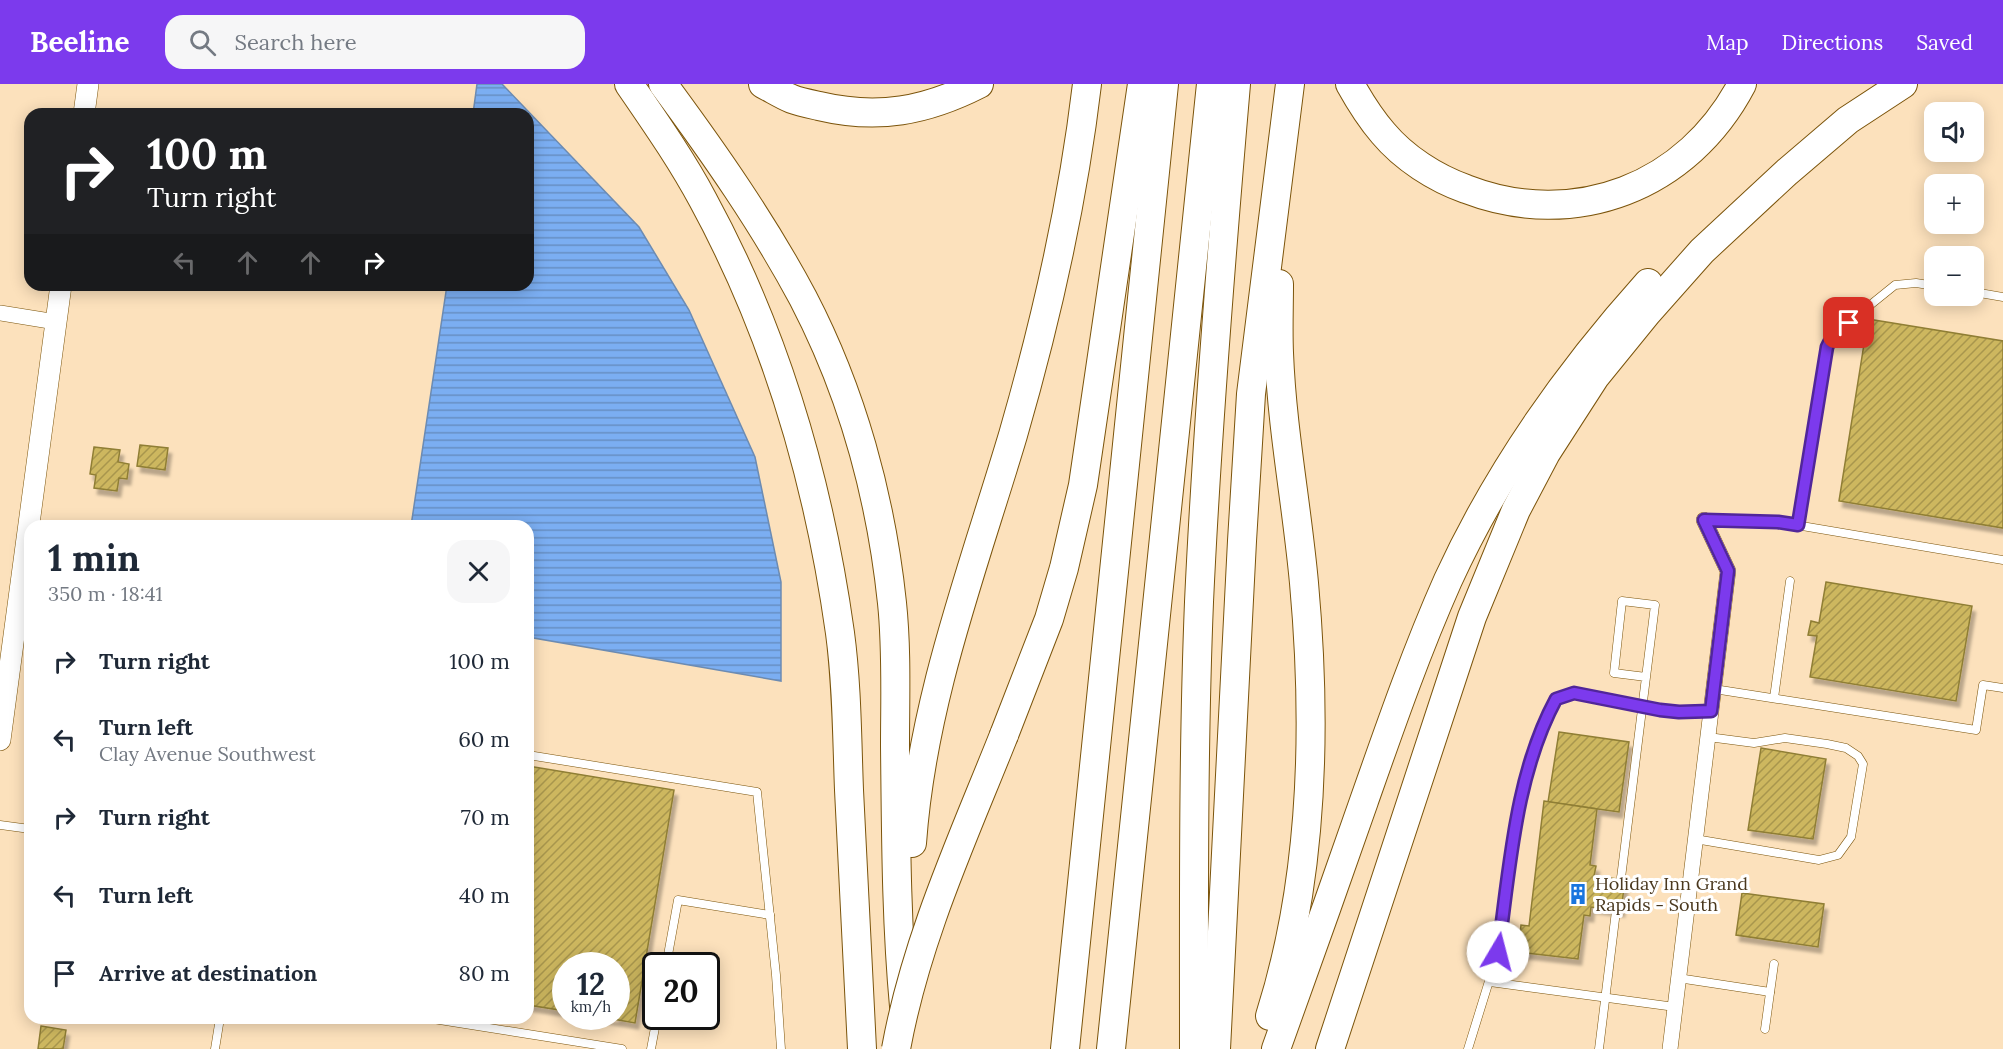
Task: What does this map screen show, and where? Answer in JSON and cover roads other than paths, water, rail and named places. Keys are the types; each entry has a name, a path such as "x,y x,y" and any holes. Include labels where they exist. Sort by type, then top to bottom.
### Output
{"highway":[{"path":"629,84 673,149 703,200 733,262 766,338 794,417 814,492 840,635 846,710 862,1049"},
{"path":"663,84 741,194 803,299 823,341 850,410 873,488 892,605 896,891 908,1049"},
{"path":"764,84 792,99 841,111 868,113 897,112 926,106 954,97 979,84"},
{"path":"908,1049 909,894 914,817 924,748 941,672 1013,433 1040,334 1072,182 1087,84"},
{"path":"896,1049 910,988 934,910 1049,619 1064,568 1083,485 1142,84"},
{"path":"1065,1049 1164,84"},
{"path":"1111,1049 1211,84"},
{"path":"1194,1049 1195,739 1199,602 1213,367 1236,84"},
{"path":"1216,1049 1251,394 1290,84"},
{"path":"1350,84 1362,106 1384,135 1413,160 1447,183 1505,201 1564,205 1601,199 1621,192 1670,168 1699,144 1720,120 1742,84"},
{"path":"1276,1049 1415,660 1449,579 1487,505 1533,428 1608,327 1691,239 1760,179 1903,84"},
{"path":"1330,1049 1472,617 1516,510 1546,453 1595,377 1702,251 1787,172 1848,120"},
{"path":"1259,1049 1276,996 1292,928 1305,842 1311,757 1311,686 1304,583 1279,352 1283,144"}],"main road":[{"path":"85,108 88,84"},
{"path":"29,520 60,291"},
{"path":"0,740 24,561"}],"street":[{"path":"0,313 56,322"},
{"path":"1670,1049 1728,571 1704,520"}],"lane":[{"path":"1798,525 1827,347 1833,335 1895,285 1924,284"},
{"path":"1984,294 2003,297"},
{"path":"1704,520 1778,522 2003,560"},
{"path":"1774,698 1791,581"},
{"path":"1621,878 1655,605 1622,601 1614,673 1646,677"},
{"path":"1713,689 1976,730 1983,685 2003,688"},
{"path":"1468,1049 1498,952 1520,800 1545,720 1556,699 1574,693 1679,712 1711,711"},
{"path":"1695,839 1820,860 1838,855 1851,837 1863,764 1858,756 1846,748 1827,744 1785,738 1754,743 1708,737"},
{"path":"534,756 757,792 781,1049"},
{"path":"0,825 24,828"},
{"path":"669,952 678,900 770,915"},
{"path":"1599,1049 1616,911"},
{"path":"1766,1029 1774,964"},
{"path":"1678,978 1770,992"},
{"path":"1490,982 1675,1007"},
{"path":"215,1049 219,1024"},
{"path":"465,1024 622,1049"},
{"path":"651,1049 655,1030"}],"water":[{"path":"477,84 502,84 525,108 474,108"},
{"path":"534,117 639,227 689,310 755,457 781,582 781,681 534,638 534,520 412,520 446,291 534,291"}],"place":[{"name":"Holiday Inn Grand Rapids - South","path":"1578,894"}]}
